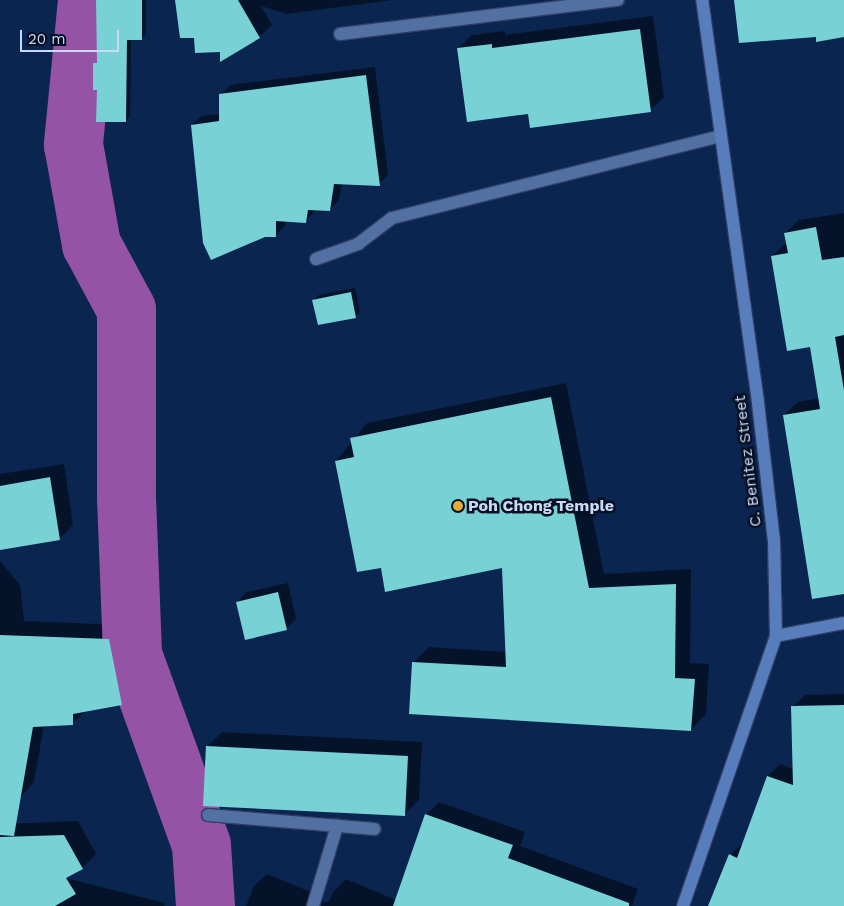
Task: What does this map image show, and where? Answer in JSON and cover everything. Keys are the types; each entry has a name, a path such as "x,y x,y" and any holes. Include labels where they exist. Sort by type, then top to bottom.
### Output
{"main road":[{"name":"C. Benitez Street","path":"683,906 776,636 774,541 702,0"},
{"path":"776,636 844,623"}],"lane":[{"path":"340,34 618,0"},
{"path":"316,260 358,244 392,218 721,136"},
{"path":"208,815 374,829"},
{"path":"313,906 337,826"}],"building":[{"path":"96,0 142,0 142,40 127,40 126,122 96,122 97,90 93,90 93,63 97,63"},
{"path":"175,0 238,0 260,38 220,62 220,52 195,53 194,38 180,38"},
{"path":"734,0 844,0 844,37 816,42 816,37 739,43"},
{"path":"640,29 651,112 530,128 528,114 467,122 457,48 492,44 492,48"},
{"path":"366,75 380,186 334,184 330,211 308,210 306,223 276,221 276,237 265,237 211,260 203,243 191,125 219,121 219,94"},
{"path":"816,227 822,260 844,257 844,335 835,337 844,390 844,594 812,599 783,415 820,409 810,347 787,351 771,256 788,253 784,233"},
{"path":"351,292 356,318 318,325 312,300"},
{"path":"551,397 589,588 676,584 675,678 695,679 691,731 409,714 412,662 506,667 502,568 385,592 381,568 357,572 335,461 354,457 350,438"},
{"path":"50,477 60,540 0,550 0,486"},
{"path":"278,592 287,630 245,640 236,602"},
{"path":"0,635 109,639 122,705 73,714 73,725 33,727 14,836 0,835"},
{"path":"844,705 844,906 708,906 729,854 737,858 767,776 793,785 791,706"},
{"path":"206,746 408,756 405,816 203,806"},
{"path":"425,814 513,845 508,858 629,903 629,906 393,906"},
{"path":"64,835 83,869 66,878 76,894 55,906 0,906 0,837"}],"waterway":[{"path":"87,0 73,144 91,244 126,309 126,497 132,654 201,845 205,906"}],"place":[{"name":"Poh Chong Temple","path":"458,506"}]}
